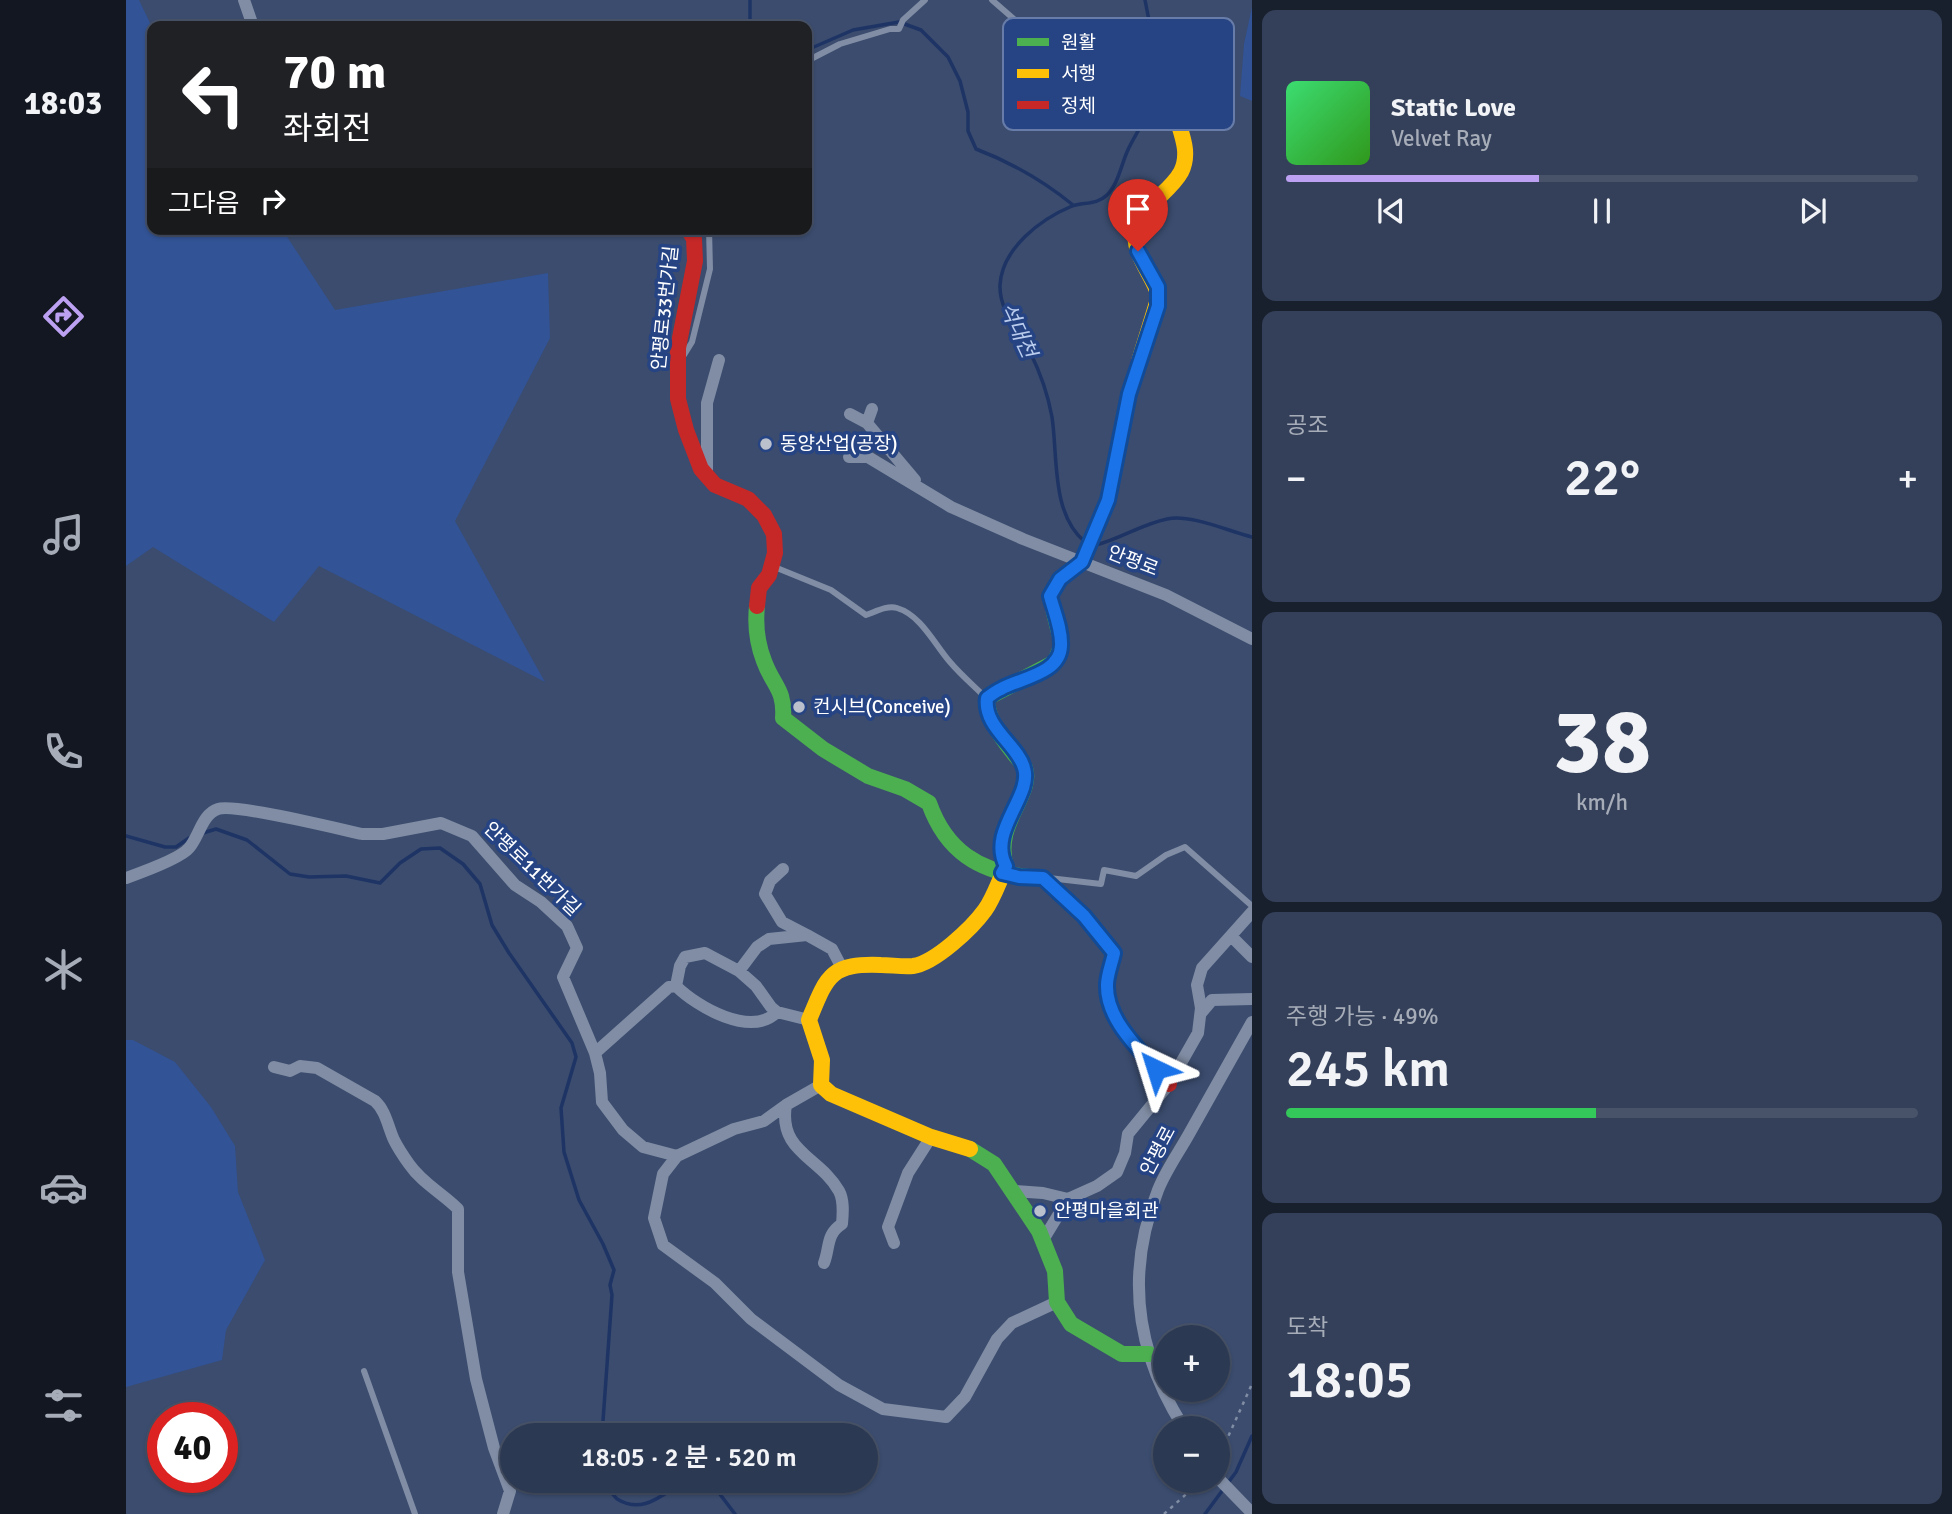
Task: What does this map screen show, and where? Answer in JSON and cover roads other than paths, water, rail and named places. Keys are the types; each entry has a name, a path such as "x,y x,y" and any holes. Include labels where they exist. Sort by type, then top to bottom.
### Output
{"street":[{"path":"244,0 251,21"},
{"path":"821,1085 822,1060 809,1020 823,986 836,971 856,964 913,966 929,961 945,950 985,910 1006,866 1001,857 1004,830 1024,783 1024,768 988,715 987,698 1001,688 1030,677 1055,662 1062,644 1050,596 1060,579 1088,550 1108,500 1129,394 1158,306 1158,287 1138,251 1137,227 1142,216 1176,179 1185,161 1180,130"},
{"name":"안평로33번가길","path":"692,235 695,261 684,310 677,366 678,399 686,430 701,469 707,477"},
{"path":"719,360 707,403 707,477 715,485 748,499 764,515 774,534 775,553 769,575 759,588 755,627 764,661 785,700 783,718 823,749 868,776 905,789 929,803 933,822 946,841 973,862 1019,877 1043,878 1084,916 1114,953 1107,985 1111,1006 1126,1035 1169,1084"},
{"path":"867,423 872,409"},
{"path":"850,414 867,423 922,488"},
{"path":"849,457 868,457 922,488"},
{"name":"안평로","path":"922,488 951,507 1023,539 1088,550 1166,595 1252,639"},
{"name":"안평로11번가길","path":"126,878 152,868 189,848 208,817 218,808 239,808 362,834 383,834 441,823 472,836 515,885 541,902 567,926 577,948 563,977 595,1053 600,1073 602,1102 623,1130 643,1147 677,1156"},
{"path":"783,869 770,881 765,894 782,922 832,949 842,968"},
{"path":"1043,1240 1068,1199 1097,1186 1117,1172 1125,1153 1128,1133 1169,1084 1198,1033 1201,1013 1197,985 1202,968 1252,912"},
{"path":"739,971 757,947 769,939 807,935"},
{"path":"1231,936 1252,957"},
{"path":"676,986 680,966 685,957 705,953 739,971 756,986 777,1012 809,1020"},
{"path":"595,1053 669,987 676,986"},
{"path":"676,986 683,993 731,1019 755,1023 770,1019 777,1012"},
{"path":"1201,1013 1212,1000 1252,999"},
{"name":"안평로","path":"1177,1416 1154,1373 1144,1337 1139,1290 1140,1259 1159,1189 1252,1023"},
{"path":"274,1067 290,1071 300,1066 317,1068 375,1101 411,1167 458,1209 458,1272 474,1365 494,1448 510,1491 503,1514"},
{"path":"821,1085 764,1121 734,1129 677,1156 663,1174 654,1218 663,1245 715,1283 751,1319 839,1385 883,1409 946,1417 965,1397 997,1339 1012,1322 1057,1302"},
{"path":"821,1085 831,1094 931,1137 968,1147 994,1164 1039,1231 1055,1272 1057,1302 1072,1324 1122,1354 1149,1354"},
{"path":"786,1105 783,1119 788,1138 840,1191 842,1224 828,1239 824,1263"},
{"path":"894,1243 888,1227 908,1173 931,1137"},
{"path":"1014,1191 1042,1193 1068,1199"},
{"path":"1230,1491 1252,1513"}],"lane":[{"path":"812,58 840,44 900,27 903,20 925,0"},
{"path":"992,0 1013,18"},
{"path":"677,366 692,342 710,269 709,235"},
{"path":"772,566 831,590 866,615 889,607 908,613 922,626 951,664 987,698"},
{"path":"1043,878 1101,884 1104,870 1136,876 1166,855 1185,847 1252,906"},
{"path":"364,1371 415,1514"}],"waterway":[{"path":"750,0 750,21"},
{"name":"석대천","path":"1145,0 1149,18"},
{"path":"812,48 853,30 899,22 921,30 948,57 960,81 968,112 968,131 976,149 1027,173 1073,205"},
{"name":"석대천","path":"1085,542 1074,530 1061,501 1048,400 1030,352 1006,312 1000,285 1008,259 1025,236 1060,212 1072,206 1099,200 1111,191 1138,130"},
{"name":"석대천","path":"1096,545 1158,521 1177,518 1198,521 1252,537"},
{"path":"203,833 216,829 247,840 290,874 309,877 346,876 380,883 400,863 421,849 440,848 463,864 480,884 492,925 572,1043 576,1057 561,1108 564,1152 579,1200 614,1270 610,1285 612,1295 603,1423"},
{"path":"126,836 165,847 176,847 189,838"},
{"path":"1205,1514 1236,1472 1252,1436"},
{"path":"612,1493 617,1499 634,1505 650,1502 666,1493"},
{"path":"719,1493 735,1514"}],"place":[{"name":"동양산업(공장)","path":"766,444"},
{"name":"컨시브(Conceive)","path":"799,707"},
{"name":"안평마을회관","path":"1040,1211"}]}
